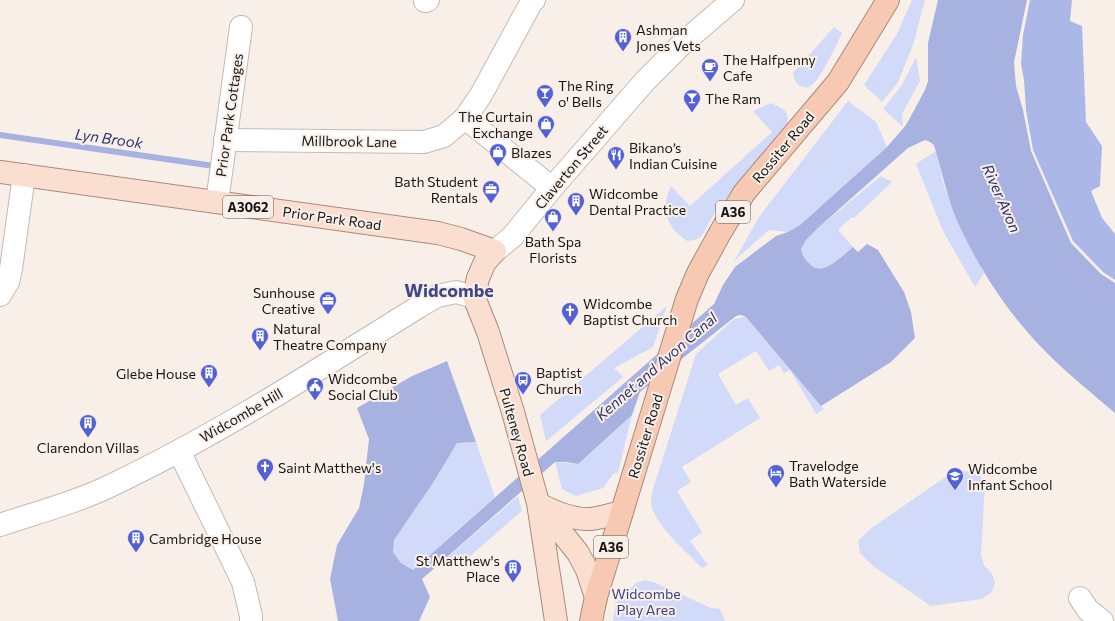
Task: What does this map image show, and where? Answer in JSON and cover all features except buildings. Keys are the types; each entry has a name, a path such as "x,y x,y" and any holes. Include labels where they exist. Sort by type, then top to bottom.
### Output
{"highway":[{"name":"A36","path":"846,69 870,0"},
{"name":"Rossiter Road","path":"591,621 596,597 678,325 698,273 744,193 838,82 888,0"}],"main road":[{"name":"Prior Park Road","path":"0,172 438,233 461,239 495,251"},
{"path":"474,296 478,278 485,262 495,251"},
{"name":"Pulteney Road","path":"474,296 488,332 524,452 536,498 556,621"},
{"path":"536,498 551,510 578,518 590,519 622,512"},
{"path":"536,498 578,553 588,570 596,597"}],"street":[{"name":"Claverton Street","path":"495,251 512,237 552,188 651,76 684,42 733,0"},
{"name":"Millbrook Lane","path":"225,140 424,142 444,136 465,118 482,95 530,1"},
{"name":"Prior Park Cottages","path":"217,202 241,27"},
{"path":"465,118 552,188"},
{"path":"0,295 8,282 11,269 24,175"},
{"name":"Widcombe Hill","path":"1,522 82,497 113,485 179,451 256,408 437,296 456,292 474,296"},
{"path":"179,451 243,582 251,621"},
{"path":"1080,598 1088,610 1102,621"}],"green space":[{"path":"912,0 925,0 913,45 898,82 882,102 864,85 897,34"},
{"path":"834,27 842,33 823,71 809,87 798,85 794,79 793,73"},
{"path":"916,57 920,81 902,114 903,127 883,109 902,85"},
{"path":"848,101 876,122 887,147 800,225 788,232 769,230 734,261 759,217"},
{"path":"771,103 785,111 788,120 787,125 717,209 701,237 695,240 687,241 674,230 667,217 666,202 671,186 690,206 772,132 753,111"},
{"path":"936,151 944,186 958,223 984,273 975,287 943,231 916,164"},
{"path":"881,176 892,182 854,218 852,217 838,230 853,247 833,264 827,267 816,268 807,262 801,249 806,240 819,227"},
{"path":"667,306 653,347 614,368 623,377 546,441 540,415"},
{"path":"746,317 824,409 816,414 790,370 784,373 779,365 769,371 756,351 718,374 736,405 748,398 760,418 682,467 691,482 677,491 702,532 690,541 708,565 702,568 674,540 661,524 651,506 652,493 696,354 734,319"},
{"path":"632,415 618,473 614,473 603,488 576,496 562,489 555,462 578,464"},
{"path":"476,442 495,497 413,570 401,563 393,552 394,540 433,483 457,443"},
{"path":"965,471 978,472 985,484 981,555 984,565 992,574 995,583 992,592 982,599 931,606 873,566 860,553 858,541 870,529 950,474"},
{"path":"518,496 522,511 463,562 448,557"},
{"name":"Widcombe Play Area","path":"645,580 656,583 711,608 720,609 725,621 613,621 616,603 636,583"}],"shaded area":[{"path":"1030,0 1072,0 1070,21 1082,26 1086,122 1102,146 1100,186 1091,191 1102,218 1115,234 1115,280 1103,272 1073,241 1033,150 1026,110 1024,80 1021,64 1023,35"}],"water":[{"path":"938,0 1027,0 1014,62 1016,86 1023,110 1031,151 1071,243 1101,274 1115,283 1115,413 1073,378 1049,355 1009,310 976,259 958,223 934,145 925,140 908,148 819,227 806,240 801,249 804,258 816,268 827,267 833,264 853,247 858,252 867,244 878,250 904,292 911,312 915,338 891,362 821,406 746,317 741,315 736,316 640,392 632,415 578,464 555,462 422,579 430,597 419,621 338,621 330,579 337,545 359,508 364,484 369,439 357,408 412,376 447,361 476,442 457,443 433,483 394,540 393,552 401,563 413,570 714,304 723,285 735,267 776,236 788,232 800,225 887,147 906,125 925,90 928,81 928,43"}],"waterway":[{"name":"Lyn Brook","path":"0,135 214,166"}],"place":[{"name":"Ashman Jones Vets","path":"623,52"},
{"name":"The Halfpenny Cafe","path":"710,82"},
{"name":"The Ring o' Bells","path":"545,108"},
{"name":"The Ram","path":"692,113"},
{"name":"The Curtain Exchange","path":"546,139"},
{"name":"Blazes","path":"498,167"},
{"name":"Bikano’s Indian Cuisine","path":"616,170"},
{"name":"Bath Student Rentals","path":"491,204"},
{"name":"Widcombe Dental Practice","path":"576,216"},
{"name":"Bath Spa Florists","path":"553,232"},
{"name":"Sunhouse Creative","path":"328,315"},
{"name":"Widcombe Baptist Church","path":"570,326"},
{"name":"Natural Theatre Company","path":"260,351"},
{"name":"Glebe House","path":"209,388"},
{"name":"Baptist Church","path":"523,395"},
{"name":"Widcombe Social Club","path":"315,401"},
{"name":"Clarendon Villas","path":"88,438"},
{"name":"Saint Matthew's","path":"265,482"},
{"name":"Travelodge Bath Waterside","path":"776,488"},
{"name":"Widcombe Infant School","path":"955,491"},
{"name":"Cambridge House","path":"136,553"},
{"name":"St Matthew's Place","path":"513,583"}],"district":[{"name":"Widcombe","path":"449,290"}],"water label":[{"name":"River Avon","path":"1002,198"},
{"name":"Kennet and Avon Canal","path":"656,366"}]}
